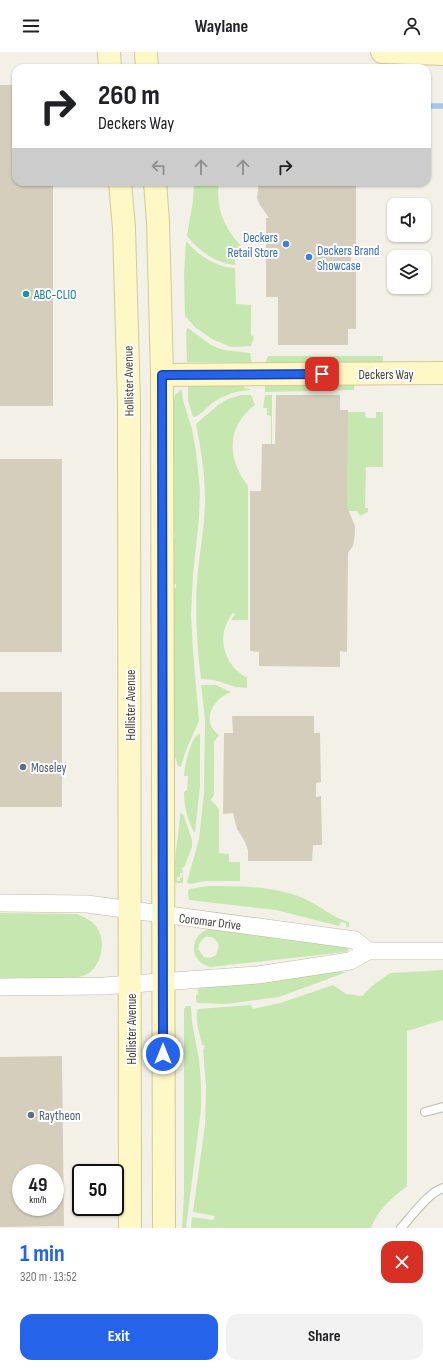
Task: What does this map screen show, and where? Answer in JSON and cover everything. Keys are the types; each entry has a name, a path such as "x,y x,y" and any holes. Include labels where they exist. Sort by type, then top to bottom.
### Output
{"main road":[{"path":"109,52 110,64"},
{"path":"146,52 148,64"},
{"path":"382,52 443,54"},
{"name":"Hollister Avenue","path":"120,186 124,228 129,402 129,910 131,984 130,1228"},
{"path":"155,186 158,222 162,375 162,915 164,1228"},
{"name":"Deckers Way","path":"162,375 443,373"}],"street":[{"name":"Coromar Drive","path":"0,903 87,904 355,940 368,951"},
{"path":"0,987 131,984 258,975 350,962 368,951 443,950"}],"lane":[{"path":"425,1112 443,1108"},
{"path":"401,1228 436,1190 443,1188"}],"green space":[{"path":"194,186 219,186 220,210 223,218 237,242 244,249 246,249 242,255 235,257 235,265 214,259 197,247 187,236 193,201"},
{"path":"186,241 208,260 235,268 236,304 251,305 251,335 254,337 251,346 231,347 212,339 196,328 185,316 184,276"},
{"path":"188,328 211,345 224,350 250,353 252,363 187,362 186,331"},
{"path":"268,356 383,356 383,363 265,364"},
{"path":"265,385 354,385 354,390 265,392"},
{"path":"188,386 244,386 244,388 250,390 233,393 223,397 213,402 200,414 193,417 188,401"},
{"path":"182,389 183,400 192,429 196,451 200,490 191,614 199,721 180,767 178,766 174,754 173,588 176,588 176,584 173,584 173,539 175,538 175,533 173,532 173,404 175,395"},
{"path":"241,395 251,395 255,405 246,413 239,423 233,443 233,454 236,465 248,486 248,620 231,620 235,614 233,613 227,622 223,640 224,649 232,665 247,678 247,688 236,687 214,680 201,679 196,618 196,594 205,500 200,443 196,424 218,405 228,399"},
{"path":"265,395 272,395 272,448 271,416 267,415 267,408 263,408"},
{"path":"347,412 365,412 366,418 376,418 376,412 383,412 383,467 366,467 365,508 368,508 368,512 360,516 357,511 346,511"},
{"path":"201,685 216,685 231,692 219,700 211,711 210,723 219,735 214,742 214,795 211,800 219,809 219,853 229,854 229,862 240,862 240,881 206,881 189,884 187,882 199,839 204,793 205,719"},
{"path":"198,734 200,734 200,787 194,832 185,808 184,792 187,790 188,776 184,776 186,759 192,743"},
{"path":"180,813 184,816 192,840 192,847 184,868 182,867 183,873 180,873 180,877 177,877 177,881 180,881 180,878 182,878 183,875 183,883 175,883 175,865"},
{"path":"208,886 268,889 292,894 309,901 337,918 349,922 349,927 346,927 346,923 341,922 339,926 276,910 189,900 189,889"},
{"path":"0,913 77,914 92,922 99,931 102,944 102,951 94,969 83,976 74,978 0,978"},
{"path":"210,928 347,945 349,948 346,952 210,967 203,964 195,954 195,942 198,936","holes":["205,937 216,940 219,946 216,955 210,958 204,957 198,949 200,942"]},
{"path":"338,969 338,972 347,972 279,997 227,1004 196,1002 198,989 203,986"},
{"path":"443,970 443,1020 407,1031 407,1186 377,1215 371,1228 191,1228 192,1217 213,1220 215,1216 193,1212 205,1125 206,1087 203,1050 205,1046 202,1045 198,1026 198,1009 251,1005 253,1009 280,1003 333,985 346,994 362,996 372,986 390,973"},
{"path":"186,1006 191,1006 192,1022 199,1059 201,1109 186,1228 182,1228 184,1195 184,1009"}],"building":[{"name":"ABC-CLIO","path":"0,85 12,85 12,186 53,186 53,406 0,406"},
{"name":"Deckers Brand Showcase","path":"258,186 356,186 356,250 351,250 351,264 356,264 356,329 348,329 348,345 278,345 278,297 266,297 266,218 269,218 257,198"},
{"path":"276,395 340,395 340,410 348,410 347,507 355,526 355,534 353,546 348,553 347,652 340,651 340,667 259,666 259,652 250,651 250,491 261,491 262,444 275,444"},
{"path":"0,459 62,459 62,652 0,652"},
{"path":"0,692 62,692 62,807 0,807"},
{"path":"232,716 314,716 314,733 320,733 321,782 316,783 316,797 321,796 322,845 313,845 312,861 248,861 248,850 237,829 233,813 223,814 224,733 233,733"},
{"name":"Raytheon","path":"62,1056 63,1164 12,1164 12,1216 64,1216 64,1226 0,1227 0,1057"}],"waterway":[{"path":"431,106 443,106"}],"place":[{"name":"Deckers Retail Store","path":"286,244"},
{"name":"Deckers Brand Showcase","path":"309,257"},
{"name":"ABC-CLIO","path":"26,294"},
{"name":"Moseley","path":"23,767"},
{"name":"Raytheon","path":"31,1115"}],"route":[{"path":"163,1054 162,375 322,374"}]}
